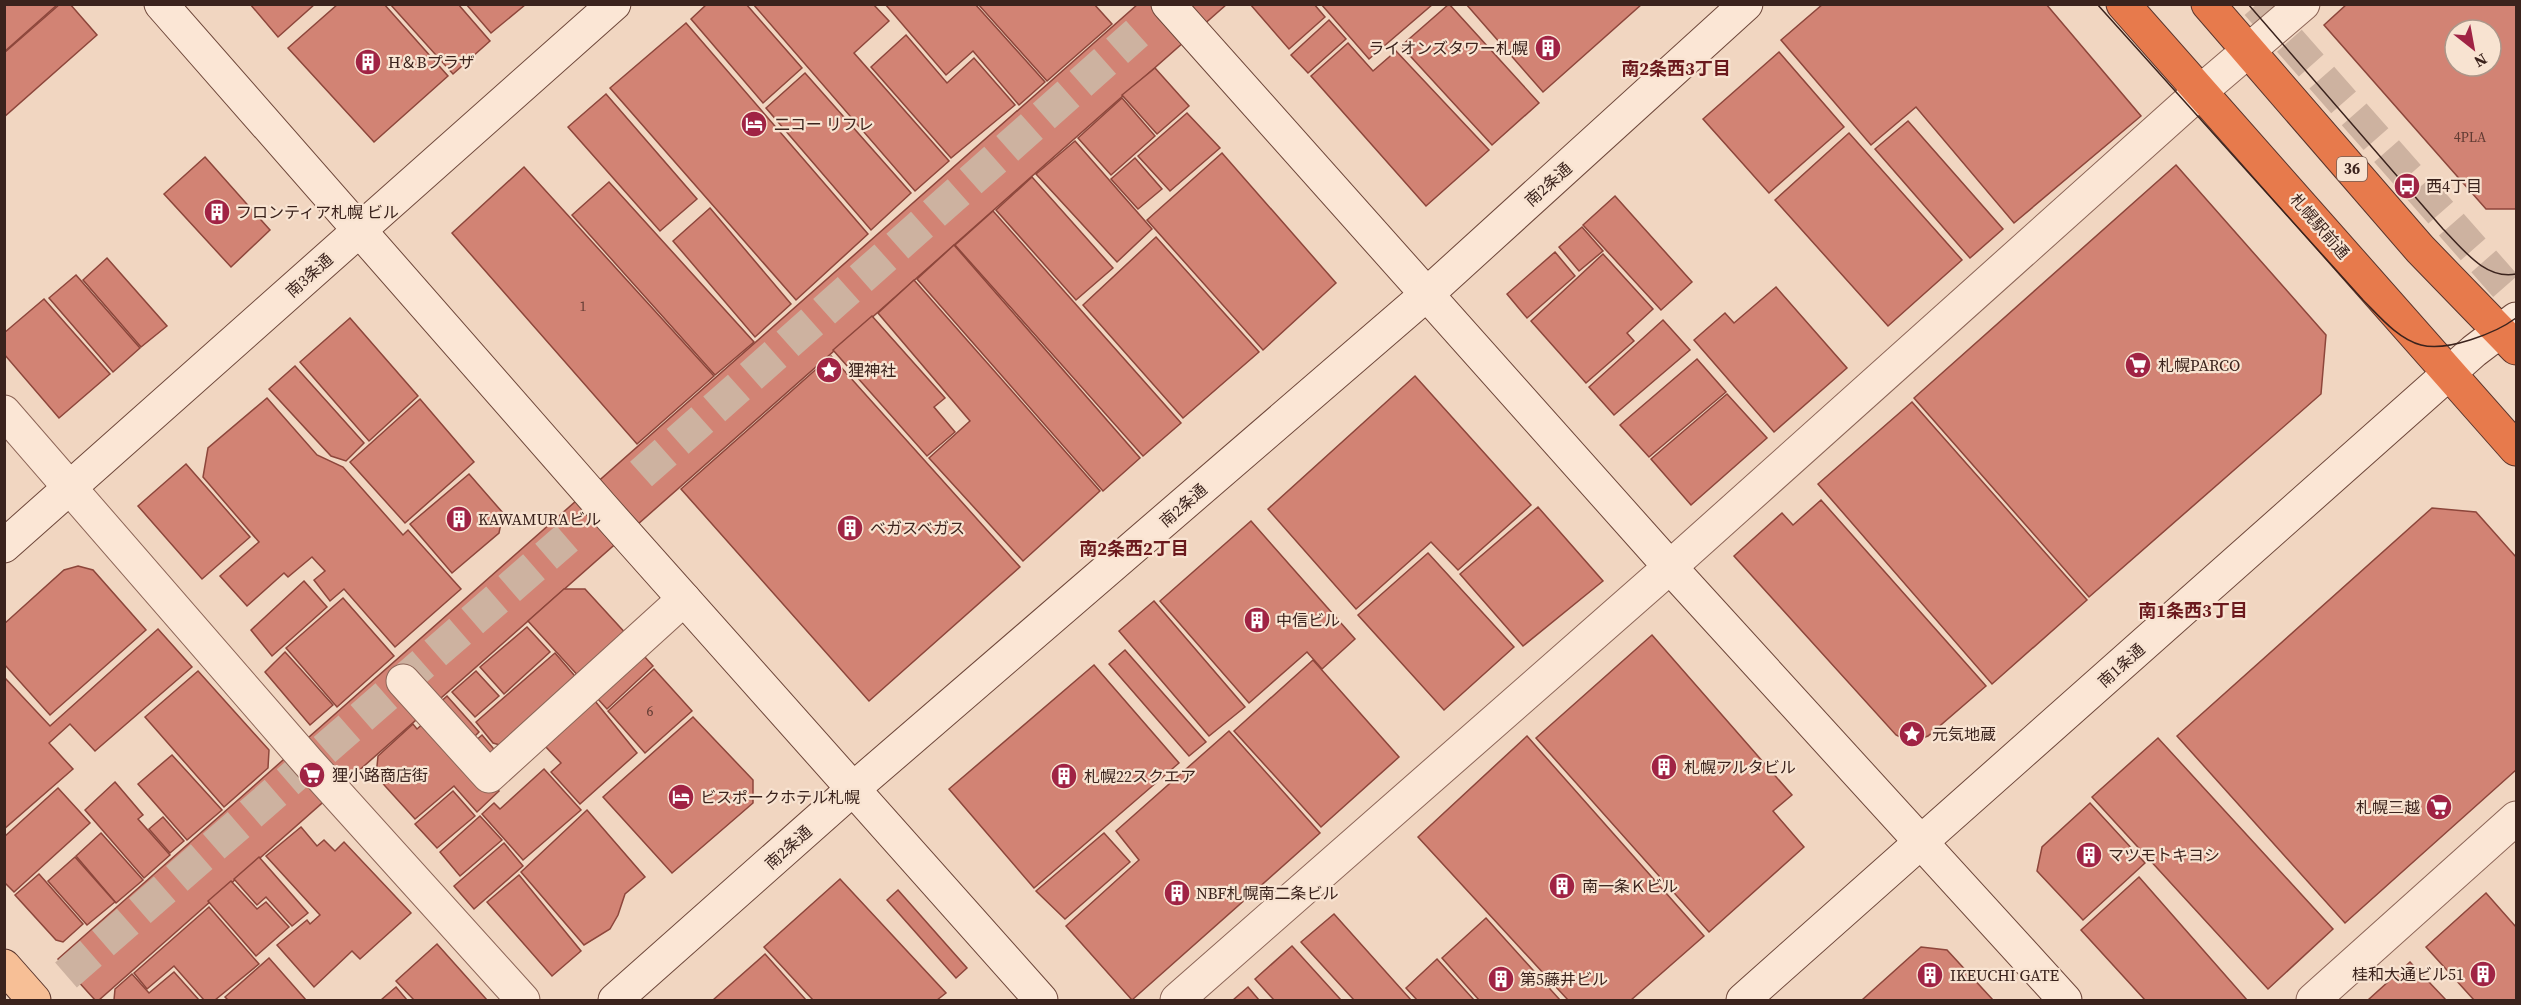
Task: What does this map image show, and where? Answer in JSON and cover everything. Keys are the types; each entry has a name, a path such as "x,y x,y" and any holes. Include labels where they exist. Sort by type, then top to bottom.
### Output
{"highway":[{"name":"札幌駅前通","path":"2123,4 2517,449"},
{"name":"36","path":"2208,4 2420,249 2512,325"}],"main road":[{"path":"4,966 34,1000"}],"street":[{"path":"161,4 684,599 1041,1000"},
{"name":"南3条通","path":"4,546 614,4"},
{"path":"1168,4 1670,567 2065,1000"},
{"name":"南2条通","path":"615,1000 853,789 1427,294 1746,4"},
{"path":"1177,1000 1670,567 2201,91 2303,4"},
{"name":"南1条通","path":"1743,1000 2451,372 2512,325"},
{"path":"4,412 308,762 523,1000"},
{"path":"403,681 489,776 684,599"},
{"path":"2313,1000 2517,818"}],"building":[{"path":"4,4 58,4 4,52"},
{"path":"60,4 70,4 97,35 4,117 4,53"},
{"path":"250,4 315,4 278,37"},
{"name":"H＆Bプラザ","path":"338,4 384,4 448,76 374,142 288,48"},
{"path":"390,4 458,4 490,41 453,74"},
{"path":"466,4 525,4 525,5 491,33"},
{"path":"707,4 746,4 802,68 763,103 691,19"},
{"path":"753,4 873,4 889,21 854,53 949,161 915,191"},
{"path":"885,4 975,4 1045,82 1019,105 973,51 946,75"},
{"path":"978,4 1094,4 1112,24 1047,81"},
{"path":"1138,4 1227,4 99,1000 95,1000 58,959"},
{"path":"1250,4 1314,4 1325,17 1289,49"},
{"path":"1321,4 1433,4 1369,59"},
{"path":"1449,4 1539,103 1492,145 1401,46"},
{"name":"ライオンズタワー札幌","path":"1466,4 1642,4 1543,92"},
{"path":"1823,4 2046,4 2141,116 2014,223 1916,107 1871,145 1781,40"},
{"path":"2347,4 2516,4 2516,209 2486,209 2324,25"},
{"path":"1329,20 1346,39 1308,73 1291,55"},
{"path":"686,23 868,234 796,300 610,88"},
{"path":"906,35 947,83 974,58 1015,105 951,158 871,67"},
{"path":"1348,43 1373,71 1396,51 1489,150 1426,206 1311,76"},
{"path":"1779,52 1844,127 1769,193 1703,119"},
{"path":"1155,68 1189,106 1157,134 1122,95"},
{"path":"805,73 911,193 871,230 766,108"},
{"path":"606,94 697,199 660,231 568,127"},
{"path":"1122,98 1155,136 1111,175 1078,138"},
{"path":"1187,113 1220,148 1170,191 1138,156"},
{"path":"1908,121 2003,229 1970,258 1875,149"},
{"path":"1849,133 1962,260 1888,326 1775,200"},
{"path":"1075,141 1152,229 1117,262 1036,174"},
{"path":"1222,153 1336,283 1263,350 1147,220"},
{"name":"フロンティア札幌 ビル","path":"205,157 270,230 231,267 164,194"},
{"path":"1135,158 1162,189 1138,209 1111,179"},
{"name":"札幌PARCO","path":"2176,165 2326,335 2321,394 2089,597 1914,398"},
{"path":"524,167 714,376 637,444 452,233"},
{"path":"1032,177 1113,268 1076,300 996,210"},
{"path":"609,182 754,342 715,375 572,215"},
{"path":"1615,196 1692,282 1661,310 1583,225"},
{"path":"710,208 791,304 755,337 673,241"},
{"path":"993,211 1181,423 1143,456 955,245"},
{"path":"1582,227 1603,251 1579,271 1559,247"},
{"path":"1156,237 1259,352 1183,418 1083,305"},
{"path":"954,245 1140,458 1103,491 917,279"},
{"path":"1555,252 1575,276 1527,318 1507,294"},
{"path":"1603,254 1653,309 1627,333 1634,341 1586,383 1531,321"},
{"path":"107,258 167,326 141,347 83,280"},
{"path":"76,275 140,348 113,372 49,298"},
{"path":"914,280 1100,491 1023,561 929,458 970,421 878,313"},
{"path":"1776,287 1847,368 1774,432 1694,340 1725,313 1734,323"},
{"path":"44,299 110,374 59,418 4,354 4,333"},
{"path":"872,316 945,398 934,407 955,432 927,456 833,350"},
{"path":"350,318 418,396 369,441 300,362"},
{"path":"1663,320 1690,350 1614,415 1589,387"},
{"name":"ベガスベガス","path":"831,356 1020,567 869,701 681,489"},
{"path":"1697,359 1726,392 1649,457 1620,425"},
{"path":"295,366 364,443 346,461 331,456 269,389"},
{"path":"1415,376 1531,505 1458,570 1431,542 1356,609 1268,509"},
{"path":"1727,394 1767,438 1691,505 1651,459"},
{"path":"267,398 317,455 343,467 403,535 408,530 461,589 395,647 344,589 330,601 314,580 325,571 312,557 288,577 284,573 247,606 220,576 259,542 203,477 208,448"},
{"path":"420,399 474,462 405,523 350,462"},
{"path":"1912,402 2087,600 1992,684 1818,484"},
{"path":"186,464 250,537 202,579 138,506"},
{"name":"KAWAMURAビル","path":"469,474 503,513 499,533 452,573 410,524"},
{"path":"1821,500 1986,686 1928,736 1917,740 1904,739 1896,735 1734,556 1782,513 1793,525"},
{"path":"1538,507 1603,581 1523,646 1460,574"},
{"path":"2432,508 2476,512 2516,557 2516,770 2345,923 2177,736"},
{"name":"中信ビル","path":"1251,521 1355,639 1322,669 1307,652 1249,703 1160,601"},
{"path":"1428,553 1514,647 1444,710 1358,615"},
{"path":"78,566 93,570 146,630 50,715 4,664 4,624 64,570"},
{"path":"304,581 327,607 272,656 251,630"},
{"path":"564,589 585,589 629,637 582,680 528,621"},
{"path":"343,598 394,656 337,707 286,648"},
{"path":"1154,601 1245,707 1209,736 1119,631"},
{"path":"527,627 550,652 504,694 480,667"},
{"path":"158,629 192,667 95,751 70,724 49,743 73,769 4,829 4,677 50,726"},
{"name":"札幌アルタビル","path":"1652,635 1792,795 1773,811 1804,847 1709,932 1536,738"},
{"path":"1125,650 1206,742 1189,756 1109,664"},
{"path":"285,652 333,705 310,725 265,672"},
{"path":"555,653 580,682 507,747 493,743 476,722"},
{"path":"644,656 653,666 607,709 598,699"},
{"path":"1313,660 1399,757 1321,827 1234,731"},
{"name":"札幌22スクエア","path":"1094,665 1179,763 1034,888 949,789"},
{"path":"654,669 692,711 645,753 608,711"},
{"path":"198,671 269,750 268,768 224,807 145,717"},
{"path":"476,671 499,696 475,717 452,692"},
{"path":"447,696 479,732 469,742 436,706"},
{"path":"595,701 637,753 580,804 551,772 561,763 545,746"},
{"path":"693,717 753,780 753,803 672,873 603,797"},
{"path":"426,721 471,761 499,791 477,812 454,786 415,819 376,776 378,756 413,724 417,729"},
{"name":"NBF札幌南二条ビル","path":"1229,731 1320,833 1132,1000 1066,926 1139,860 1116,831"},
{"path":"482,735 498,754 489,763 472,744"},
{"name":"南一条Ｋビル","path":"1527,736 1704,936 1631,1000 1568,1000 1418,837"},
{"path":"2158,738 2333,929 2268,989 2092,797"},
{"path":"172,755 222,810 187,840 138,784"},
{"path":"544,769 581,810 523,860 482,814 494,803 500,809"},
{"path":"115,782 143,815 138,819 170,855 144,878 85,810"},
{"path":"58,788 90,823 14,892 4,882 4,837"},
{"path":"453,791 475,816 437,848 415,824"},
{"name":"マツモトキヨシ","path":"2090,803 2145,863 2083,920 2037,871 2042,847"},
{"path":"587,810 645,877 625,894 618,915 610,929 584,945 521,872"},
{"path":"480,816 502,840 460,876 440,852"},
{"path":"163,817 184,841 170,853 149,829"},
{"path":"301,827 317,846 324,840 335,851 344,842 411,913 360,959 352,951 314,987 277,945 307,920 310,924 320,915 266,856"},
{"path":"101,833 143,880 116,903 76,856"},
{"path":"1104,833 1130,862 1065,919 1036,891"},
{"path":"504,843 523,866 474,909 454,886"},
{"path":"75,857 115,902 87,925 48,881"},
{"path":"259,857 308,913 292,926 266,897 257,905 234,879"},
{"path":"39,874 83,924 63,942 56,940 15,895"},
{"path":"519,875 581,951 552,976 487,902"},
{"path":"2139,877 2247,1000 2145,1000 2081,930"},
{"path":"840,879 946,993 937,1000 813,1000 764,947"},
{"path":"231,881 257,909 266,902 289,927 256,956 208,901"},
{"path":"898,890 967,968 956,978 887,900"},
{"name":"桂和大通ビル51","path":"2486,893 2516,927 2516,1000 2474,1000 2426,947"},
{"path":"209,907 259,964 215,1000 204,1000 174,966 147,989 134,973"},
{"path":"1334,914 1411,1000 1354,1000 1301,942"},
{"name":"第5藤井ビル","path":"1486,918 1560,1000 1479,1000 1442,958"},
{"path":"437,944 487,1000 414,1000 396,981"},
{"path":"1292,946 1341,1000 1274,1000 1255,979"},
{"name":"IKEUCHI GATE","path":"1921,947 1947,950 1993,1000 1862,1000"},
{"path":"765,954 806,1000 713,1000"},
{"path":"269,958 306,1000 228,1000 225,997"},
{"path":"1437,959 1474,1000 1417,1000 1406,988"},
{"path":"2410,962 2446,1000 2368,1000"},
{"path":"174,972 199,1000 114,1000 115,989 132,974 149,993"},
{"path":"396,987 407,1000 381,1000"},
{"path":"1248,987 1259,1000 1233,1000"}],"tunnel":[{"path":"2257,4 2516,298"},
{"path":"641,474 1137,33"},
{"path":"66,975 567,538"}],"tram line":[{"path":"2097,4 2363,300 2404,338 2421,345 2444,346 2484,335 2516,318"},
{"path":"2248,4 2467,254 2494,272 2505,275 2516,274"}],"place":[{"name":"ライオンズタワー札幌","path":"1548,48"},
{"name":"H＆Bプラザ","path":"368,62"},
{"name":"二コー リフレ","path":"754,124"},
{"name":"西4丁目","path":"2407,186"},
{"name":"フロンティア札幌 ビル","path":"217,212"},
{"name":"札幌PARCO","path":"2138,365"},
{"name":"狸神社","path":"829,370"},
{"name":"KAWAMURAビル","path":"459,519"},
{"name":"ベガスベガス","path":"850,528"},
{"name":"中信ビル","path":"1257,620"},
{"name":"元気地蔵","path":"1912,734"},
{"name":"札幌アルタビル","path":"1664,767"},
{"name":"狸小路商店街","path":"312,775"},
{"name":"札幌22スクエア","path":"1064,776"},
{"name":"ビスポークホテル札幌","path":"681,797"},
{"name":"札幌三越","path":"2439,807"},
{"name":"マツモトキヨシ","path":"2089,855"},
{"name":"南一条Ｋビル","path":"1562,886"},
{"name":"NBF札幌南二条ビル","path":"1177,893"},
{"name":"桂和大通ビル51","path":"2483,974"},
{"name":"IKEUCHI GATE","path":"1930,975"},
{"name":"第5藤井ビル","path":"1501,979"}],"district":[{"name":"南2条西3丁目","path":"1676,69"},
{"name":"南2条西2丁目","path":"1134,549"},
{"name":"南1条西3丁目","path":"2193,611"}]}
